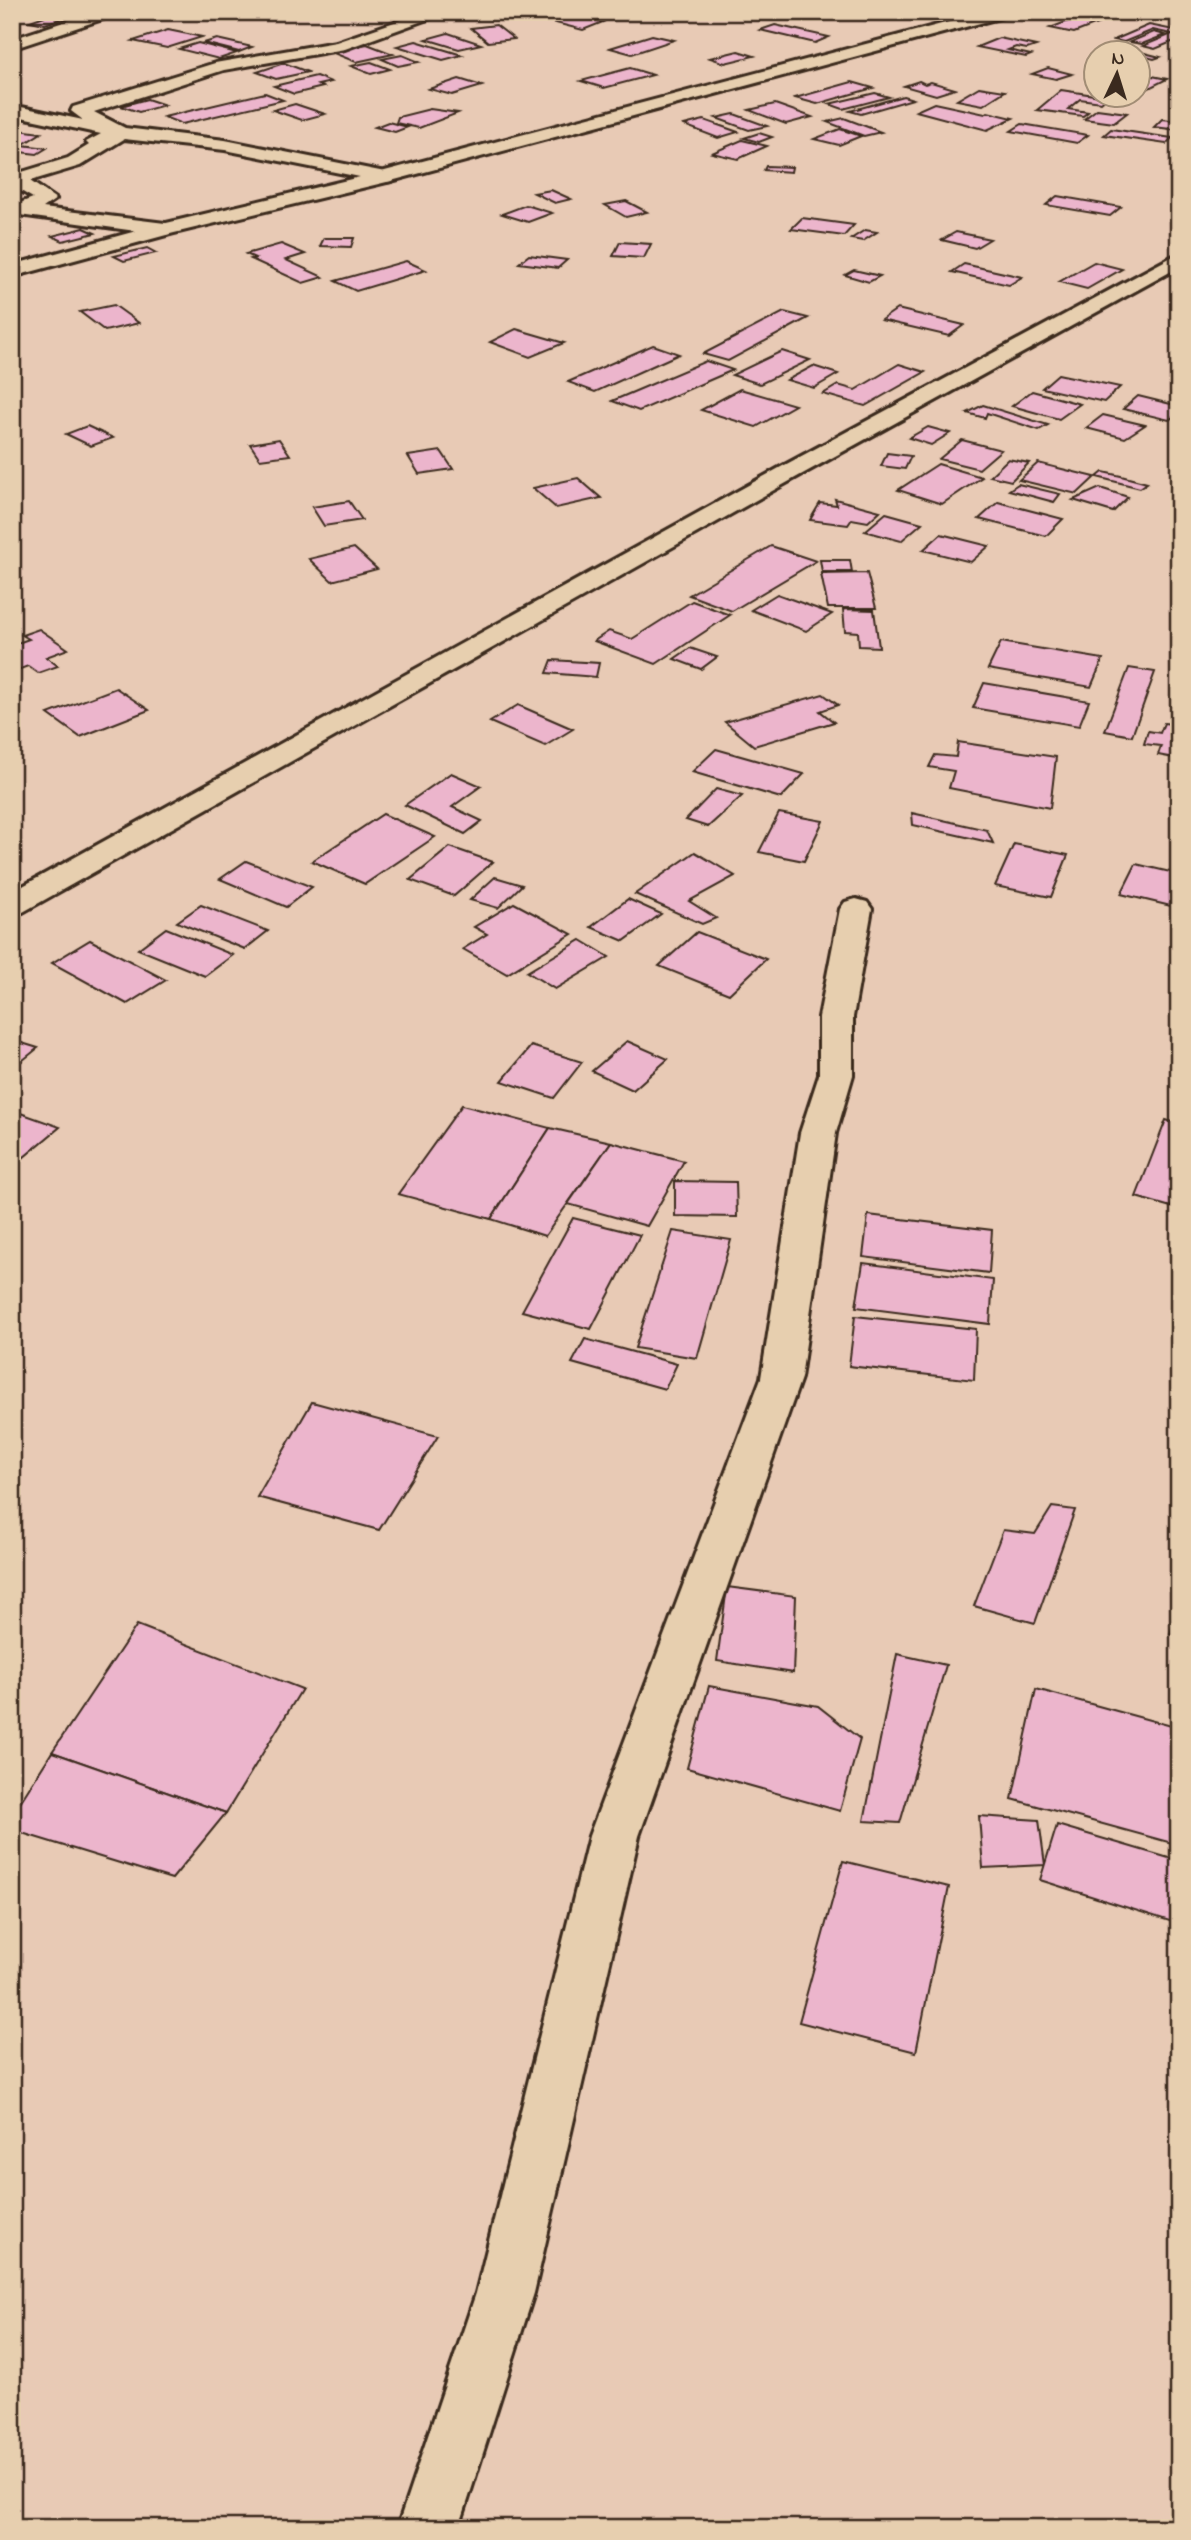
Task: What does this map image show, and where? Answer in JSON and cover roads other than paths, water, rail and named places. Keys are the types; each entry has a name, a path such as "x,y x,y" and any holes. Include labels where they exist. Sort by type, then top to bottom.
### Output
{"street":[{"path":"12,44 110,12"},
{"path":"12,110 79,111 221,66 339,46 440,12"},
{"path":"12,271 165,229 385,177 1005,12"},
{"path":"12,110 121,133 225,145 385,177"},
{"path":"79,111 121,133"},
{"path":"12,161 41,161 121,133"},
{"path":"17,210 47,199 15,180 74,162 121,133"},
{"path":"17,210 165,229"},
{"path":"12,905 777,479 1179,259"},
{"path":"428,2528 505,2294 614,1836 781,1378 818,1133 835,1075 836,1017 856,909"}]}
